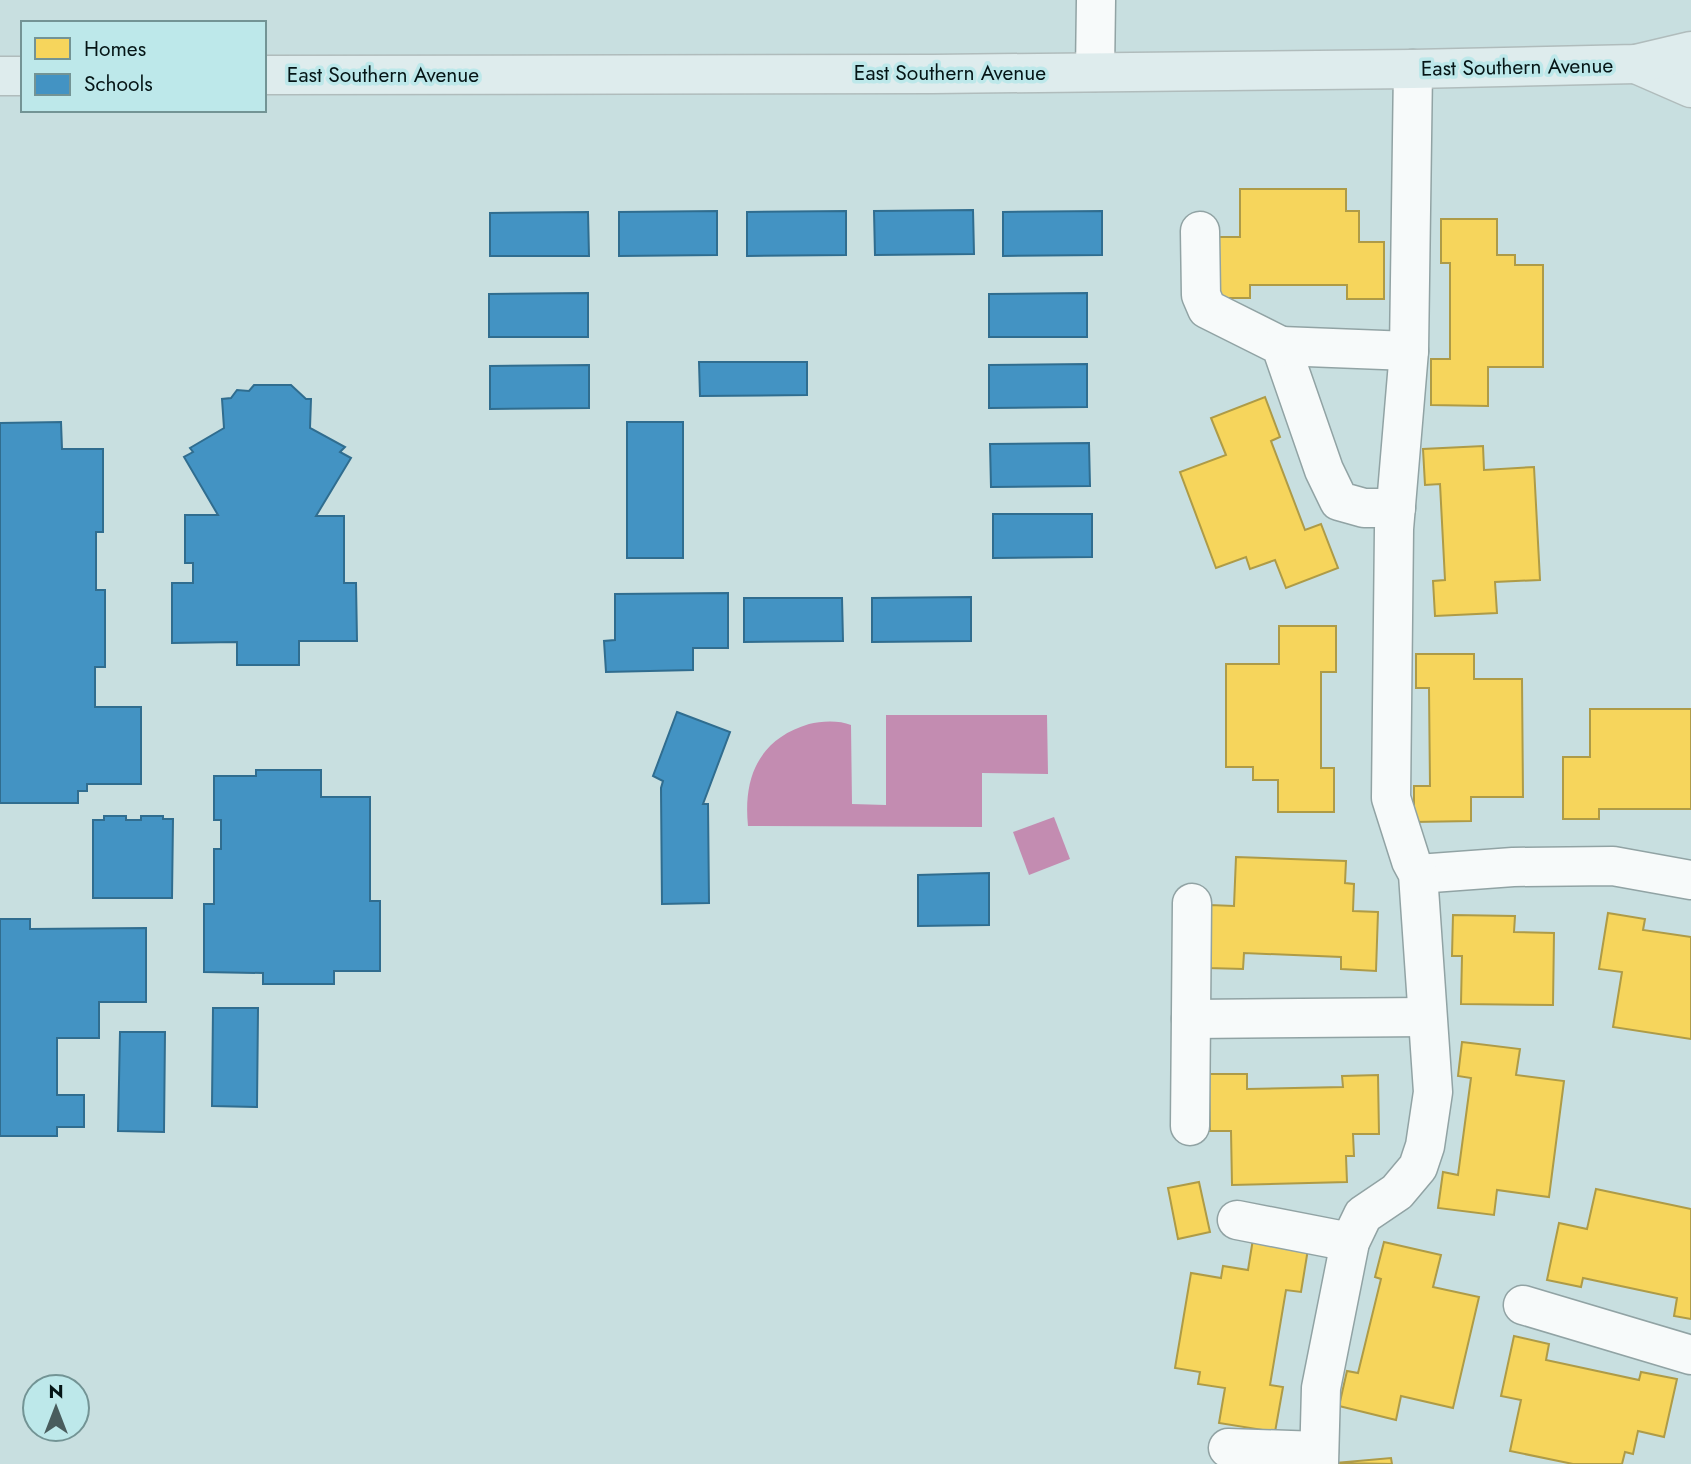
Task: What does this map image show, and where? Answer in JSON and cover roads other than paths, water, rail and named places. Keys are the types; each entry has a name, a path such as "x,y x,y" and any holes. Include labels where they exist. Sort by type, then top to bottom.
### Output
{"main road":[{"name":"East Southern Avenue","path":"266,75 1413,69 1636,64 1691,51"},
{"name":"East Southern Avenue","path":"1636,64 1691,88"},
{"path":"0,76 21,76"}],"street":[{"path":"1095,72 1096,0"},
{"path":"1228,1448 1319,1458 1321,1388 1350,1242 1363,1215 1397,1192 1418,1167 1425,1146 1433,1092 1418,874 1411,862 1391,798 1394,529 1409,351 1413,69"},
{"path":"1200,231 1201,295 1207,309 1281,346 1409,351"},
{"path":"1281,346 1324,470 1339,501 1364,508 1396,508"},
{"path":"1418,874 1513,867 1613,866 1691,880"},
{"path":"1191,1126 1192,903"},
{"path":"1191,1019 1427,1017"},
{"path":"1237,1220 1350,1242"},
{"path":"1523,1305 1691,1354"}]}
